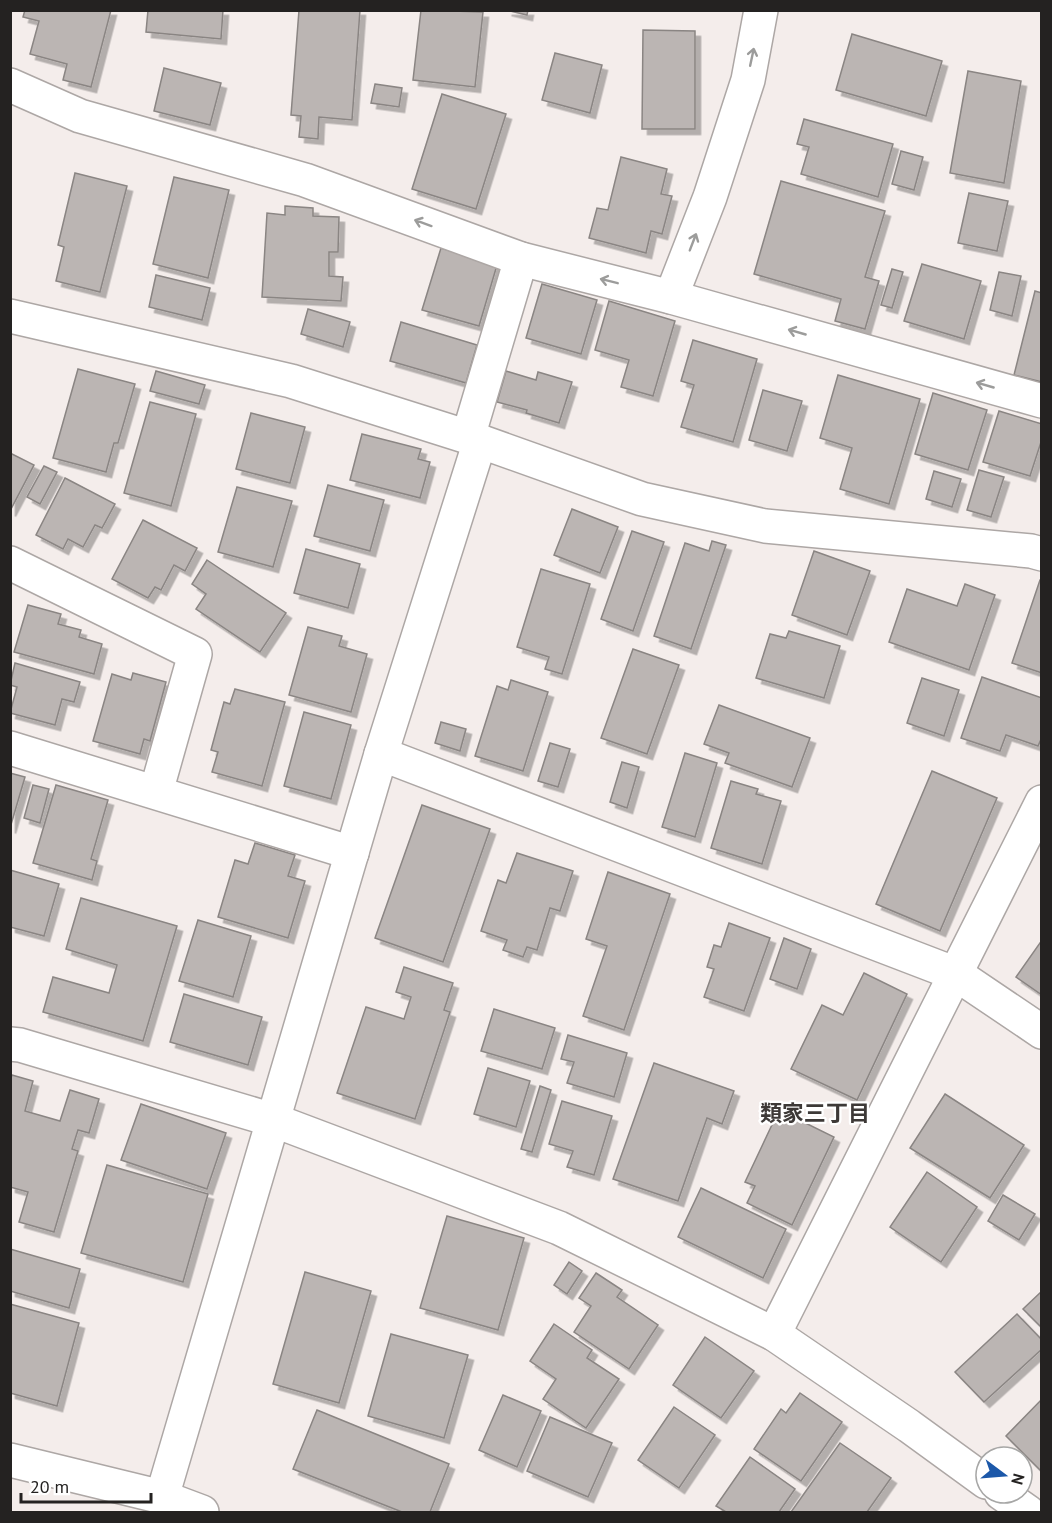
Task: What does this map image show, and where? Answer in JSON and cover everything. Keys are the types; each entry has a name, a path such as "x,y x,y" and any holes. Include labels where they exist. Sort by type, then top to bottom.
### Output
{"street":[{"path":"671,297 710,197 748,80 760,10"},
{"path":"10,85 80,116 305,180 521,259 671,297 1041,401"},
{"path":"162,1497 474,439 521,259"},
{"path":"10,316 291,381 474,439 642,499 765,526 1030,551 1041,554"},
{"path":"10,563 195,654 156,792"},
{"path":"10,748 352,853"},
{"path":"381,754 956,974 1041,1032"},
{"path":"774,1334 1041,802"},
{"path":"10,1044 20,1045 273,1120 559,1228 774,1334 974,1473"},
{"path":"10,1460 162,1497 202,1512"}],"building":[{"path":"25,10 111,10 91,87 63,80 67,64 30,54 39,21 23,17"},
{"path":"148,10 223,10 221,39 146,32"},
{"path":"299,10 360,10 352,120 319,117 318,139 299,137 301,116 291,115"},
{"path":"421,10 483,12 475,87 413,80"},
{"path":"506,10 528,10 527,15"},
{"path":"643,30 695,31 695,129 642,129"},
{"path":"852,34 942,61 926,116 836,90"},
{"path":"555,53 602,65 590,113 542,100"},
{"path":"164,68 221,83 210,125 154,111"},
{"path":"968,71 1021,81 1004,183 950,173"},
{"path":"375,84 402,88 399,107 371,103"},
{"path":"442,94 506,114 476,209 412,189"},
{"path":"804,119 893,144 878,197 801,174 809,147 797,144"},
{"path":"901,151 923,157 914,190 892,184"},
{"path":"621,157 667,169 661,194 672,196 662,234 651,231 646,253 589,238 597,208 608,210"},
{"path":"75,173 127,186 100,292 56,281 64,247 58,245"},
{"path":"174,177 229,190 208,278 153,264"},
{"path":"781,181 885,211 865,277 879,281 865,329 835,321 841,299 754,274"},
{"path":"969,193 1008,201 997,251 958,243"},
{"path":"285,206 313,208 313,216 339,217 338,252 329,252 329,276 343,277 341,301 262,297 267,213 285,215"},
{"path":"441,248 497,265 479,326 422,310"},
{"path":"922,264 981,281 964,339 904,321"},
{"path":"892,269 903,272 892,308 881,305"},
{"path":"999,272 1021,276 1012,316 990,310"},
{"path":"156,275 210,288 202,320 149,307"},
{"path":"542,284 597,300 581,354 526,338"},
{"path":"1035,291 1042,293 1042,382 1014,375"},
{"path":"609,301 675,321 653,396 621,387 629,360 595,350"},
{"path":"308,309 350,322 343,347 301,334"},
{"path":"401,322 477,345 466,383 390,361"},
{"path":"693,340 757,359 733,442 681,427 694,385 681,381"},
{"path":"78,369 135,384 118,443 114,443 106,472 53,458"},
{"path":"156,371 205,385 199,404 150,391"},
{"path":"506,371 536,380 538,372 572,382 559,423 526,413 527,410 497,402"},
{"path":"838,375 920,399 889,504 840,489 852,448 820,438"},
{"path":"763,390 802,401 787,451 749,440"},
{"path":"933,393 987,410 968,470 915,454"},
{"path":"150,402 196,414 171,506 124,493"},
{"path":"999,411 1042,424 1042,439 1030,476 983,462"},
{"path":"251,413 305,427 290,483 236,469"},
{"path":"362,434 421,449 418,459 430,462 420,498 350,480"},
{"path":"10,453 34,465 10,511"},
{"path":"44,466 57,472 40,504 27,497"},
{"path":"979,470 1004,477 991,517 967,510"},
{"path":"934,471 961,479 952,507 926,499"},
{"path":"65,478 115,504 102,528 95,525 83,547 68,539 63,549 36,535"},
{"path":"328,485 384,500 370,551 314,536"},
{"path":"237,487 292,501 273,567 218,552"},
{"path":"572,509 618,527 600,573 554,555"},
{"path":"143,520 197,548 185,571 174,565 161,590 155,587 148,598 112,579"},
{"path":"632,531 664,542 633,631 601,619"},
{"path":"712,541 726,545 691,649 654,636 685,543 709,551"},
{"path":"306,549 360,564 348,608 294,593"},
{"path":"814,551 870,571 847,635 792,615"},
{"path":"207,560 286,613 260,652 196,609 206,594 192,584"},
{"path":"541,569 590,584 562,674 545,669 549,657 517,647"},
{"path":"1040,580 1042,580 1042,673 1012,663"},
{"path":"965,584 995,595 969,670 889,642 907,589 957,606"},
{"path":"28,605 61,614 58,624 81,630 79,637 102,644 94,674 14,652"},
{"path":"308,627 342,636 339,646 367,654 351,712 289,695"},
{"path":"789,631 840,646 824,698 756,678 770,634 786,638"},
{"path":"633,649 679,665 647,754 601,738"},
{"path":"15,663 80,682 74,702 62,699 55,725 10,713 17,687 10,685"},
{"path":"133,673 166,682 150,741 144,739 140,754 93,741 112,674 131,680"},
{"path":"982,677 1042,698 1042,737 1038,746 1006,735 1000,751 961,738"},
{"path":"922,678 959,690 944,736 907,723"},
{"path":"511,680 548,692 523,771 475,756 497,686 508,690"},
{"path":"235,689 285,702 262,786 212,772 218,752 211,750 224,702 230,704"},
{"path":"719,705 810,738 792,787 725,763 729,753 704,744"},
{"path":"304,712 351,725 331,799 284,786"},
{"path":"441,722 466,729 460,751 435,743"},
{"path":"550,743 570,749 558,787 538,781"},
{"path":"685,753 717,763 695,837 662,827"},
{"path":"622,762 639,767 627,808 610,802"},
{"path":"932,771 997,798 940,931 876,904"},
{"path":"10,773 25,777 10,828"},
{"path":"731,781 758,789 756,794 781,801 762,864 711,848"},
{"path":"33,785 49,789 40,823 24,818"},
{"path":"56,785 108,800 91,859 97,861 92,880 33,863"},
{"path":"422,805 490,829 443,962 375,938"},
{"path":"255,843 295,855 288,876 305,881 288,938 218,917 235,860 248,864"},
{"path":"517,853 573,871 560,911 550,908 537,950 527,947 523,957 503,950 507,940 481,931 498,880 506,883"},
{"path":"10,870 59,884 44,936 10,927"},
{"path":"608,872 670,894 624,1030 583,1016 607,946 586,939"},
{"path":"81,898 177,926 143,1041 43,1012 53,977 109,993 117,965 66,949"},
{"path":"198,920 251,936 233,997 179,981"},
{"path":"729,923 770,938 744,1011 704,997 714,969 707,967 714,945 721,947"},
{"path":"784,938 811,949 797,989 770,979"},
{"path":"1042,940 1042,995 1016,977"},
{"path":"404,967 453,983 444,1010 450,1012 415,1119 337,1093 366,1007 404,1019 411,997 396,992"},
{"path":"864,973 907,994 857,1100 791,1069 822,1005 843,1015"},
{"path":"184,994 262,1017 248,1065 170,1042"},
{"path":"494,1009 555,1028 542,1069 481,1051"},
{"path":"568,1035 627,1053 614,1097 567,1083 574,1062 561,1059"},
{"path":"654,1063 734,1091 722,1124 707,1118 678,1201 613,1179"},
{"path":"488,1068 530,1081 516,1127 474,1114"},
{"path":"12,1075 33,1081 25,1111 60,1121 70,1090 99,1099 89,1133 78,1130 72,1149 78,1151 54,1232 19,1222 28,1192 10,1187 10,1081"},
{"path":"540,1086 551,1090 532,1152 521,1149"},
{"path":"945,1094 1024,1145 990,1198 910,1148"},
{"path":"562,1101 612,1116 594,1175 567,1167 573,1151 549,1144"},
{"path":"141,1104 226,1133 207,1189 121,1160"},
{"path":"779,1110 834,1137 792,1225 747,1203 755,1186 745,1182"},
{"path":"107,1165 208,1194 183,1282 81,1253"},
{"path":"927,1172 977,1207 941,1262 890,1227"},
{"path":"701,1188 786,1229 763,1278 678,1237"},
{"path":"1003,1195 1035,1214 1019,1240 988,1221"},
{"path":"447,1216 524,1238 498,1330 420,1308"},
{"path":"10,1249 80,1269 69,1308 10,1291"},
{"path":"569,1262 582,1271 567,1294 554,1285"},
{"path":"305,1272 371,1291 339,1403 273,1384"},
{"path":"596,1273 622,1290 617,1297 658,1325 629,1369 574,1332 591,1306 579,1298"},
{"path":"1042,1291 1042,1328 1023,1309"},
{"path":"10,1304 79,1323 57,1406 10,1393"},
{"path":"1017,1314 1042,1340 1042,1349 984,1402 955,1372"},
{"path":"554,1324 592,1350 587,1358 619,1379 586,1428 543,1399 556,1379 530,1361"},
{"path":"391,1334 468,1355 444,1438 368,1416"},
{"path":"705,1337 754,1371 721,1418 673,1385"},
{"path":"800,1393 842,1422 801,1481 754,1449 781,1409 786,1413"},
{"path":"503,1395 541,1411 517,1467 479,1450"},
{"path":"1042,1399 1042,1471 1034,1464 1034,1445 1015,1445 1006,1436"},
{"path":"674,1407 715,1435 679,1488 638,1460"},
{"path":"317,1410 449,1464 430,1512 402,1512 293,1469"},
{"path":"550,1417 612,1443 588,1497 527,1471"},
{"path":"840,1443 891,1478 867,1512 791,1512"},
{"path":"750,1457 795,1489 779,1512 726,1512 716,1506"}],"district":[{"name":"類家三丁目","path":"815,1113"}]}
